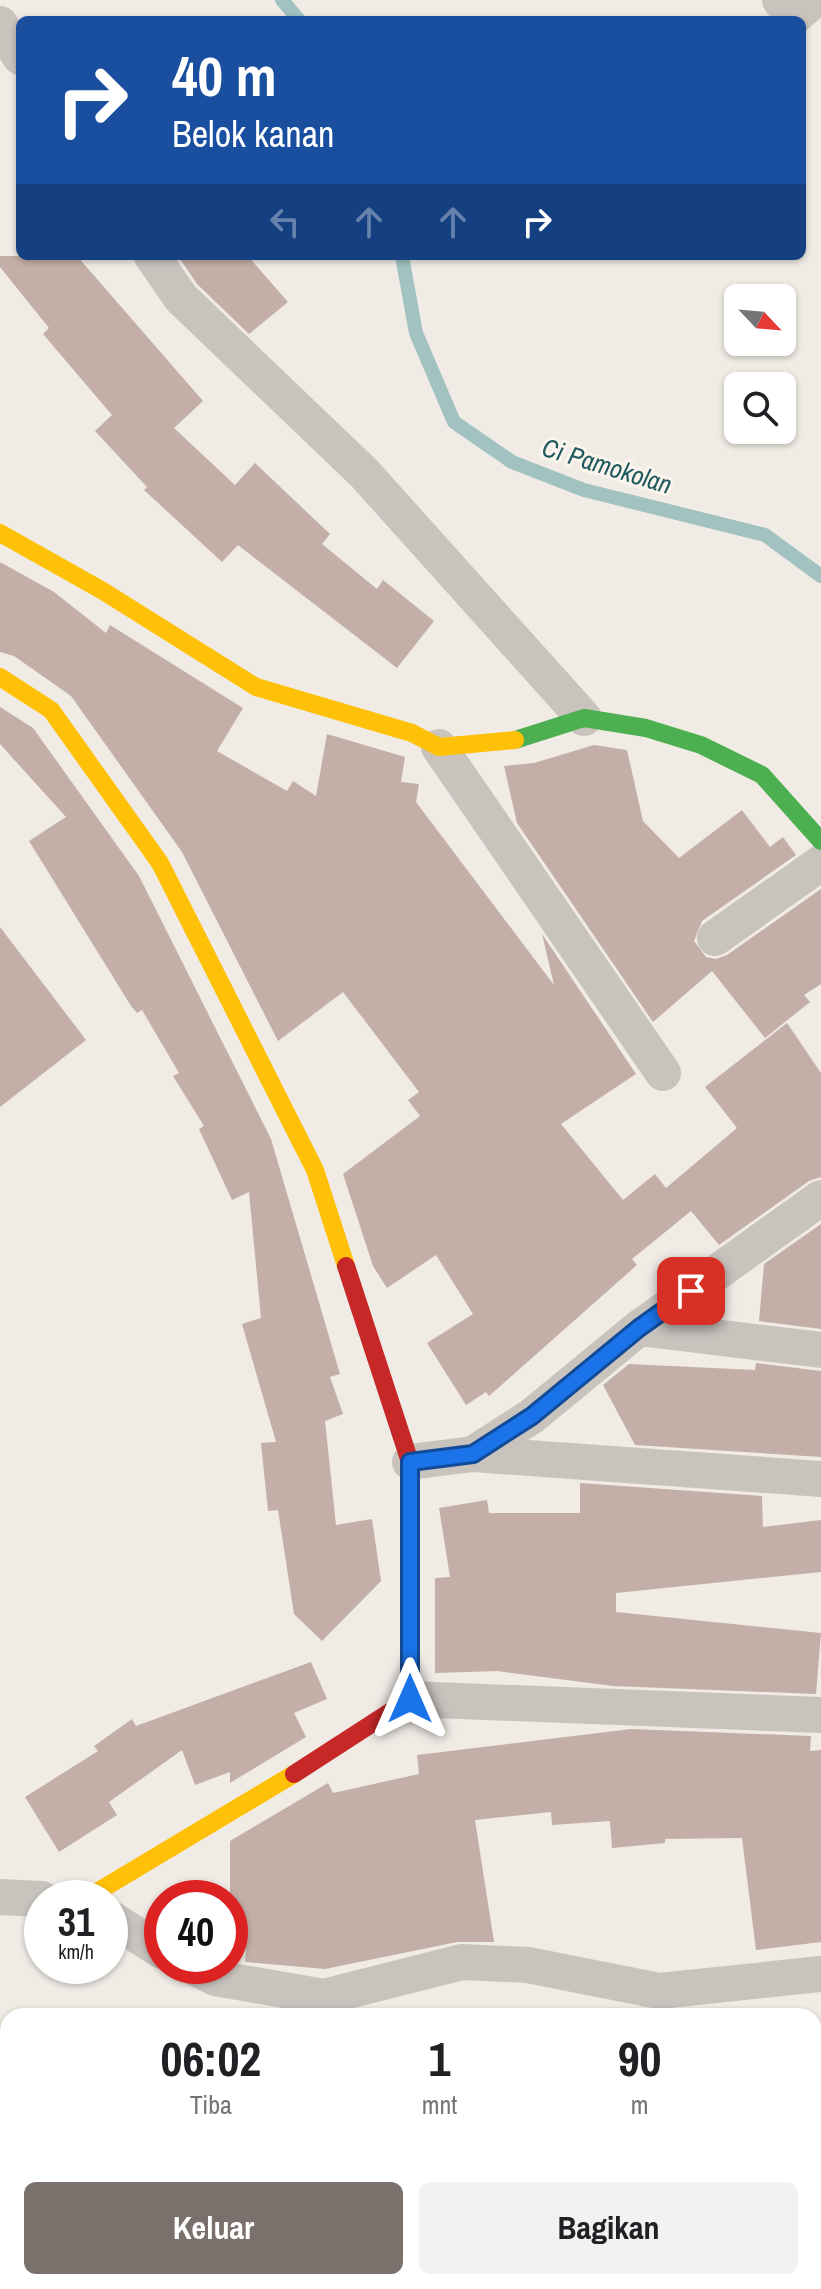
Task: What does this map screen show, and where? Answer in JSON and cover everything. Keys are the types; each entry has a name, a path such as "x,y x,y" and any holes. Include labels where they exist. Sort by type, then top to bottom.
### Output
{"street":[{"path":"795,16 814,0"},
{"path":"0,24 16,50"},
{"path":"155,260 181,298 364,473 584,718"},
{"path":"0,533 103,591 256,687 412,733 439,747 663,1073"},
{"path":"0,677 51,710 160,863 315,1170 410,1462 410,1699"},
{"path":"439,747 526,739 584,718 646,728 701,745 762,775 821,841"},
{"path":"715,938 821,863"},
{"path":"473,1454 532,1416 639,1328 821,1198"},
{"path":"639,1328 821,1350"},
{"path":"410,1462 473,1454 821,1479"},
{"path":"117,1880 345,1743 410,1699 821,1715"},
{"path":"0,1897 24,1898"},
{"path":"248,1984 324,1997 462,1962 528,1965 670,2004 821,1974"}],"building":[{"path":"0,256 16,256 16,260 80,260 203,401 174,428 235,485 255,463 330,534 322,544 377,589 383,580 434,621 397,668 238,545 222,562 144,490 147,487 95,431 112,415 43,334 49,328 0,267"},
{"path":"181,260 251,260 288,302 249,334 197,284"},
{"path":"0,562 54,592 106,633 110,625 243,708 217,751 287,791 293,781 316,796 327,734 405,757 401,782 419,784 416,802 554,985 542,934 636,1074 561,1124 623,1200 655,1174 666,1188 737,1128 705,1087 787,1023 821,1073 821,1177 809,1181 719,1245 691,1211 632,1259 637,1265 489,1396 486,1392 466,1405 427,1343 473,1314 436,1255 387,1288 373,1266 343,1174 420,1116 408,1100 419,1092 343,992 278,1041 182,852 71,696 14,656 0,652"},
{"path":"0,707 33,728 139,876 271,1139 340,1374 330,1377 343,1414 325,1421 336,1525 372,1519 381,1581 322,1641 294,1614 278,1510 268,1511 261,1443 276,1442 242,1324 261,1318 249,1192 232,1200 199,1129 204,1126 173,1076 179,1073 142,1010 137,1013 131,1006 29,841 66,817 0,744"},
{"path":"594,745 627,750 643,821 679,858 742,810 770,847 783,837 796,855 702,921 694,941 706,957 716,959 727,955 821,889 821,984 804,995 810,1002 765,1038 712,971 653,1022 517,823 504,766 534,763"},
{"path":"0,927 86,1040 0,1107"},
{"path":"821,1224 821,1329 759,1321 764,1264"},
{"path":"756,1363 821,1371 821,1457 635,1445 603,1385 629,1364 755,1370"},
{"path":"580,1483 762,1496 763,1527 821,1520 821,1572 616,1593 616,1612 821,1633 816,1694 613,1686 497,1671 435,1673 435,1578 450,1577 439,1508 487,1500 489,1513 580,1513"},
{"path":"311,1662 327,1699 294,1713 306,1737 230,1783 230,1772 195,1785 182,1750 109,1802 117,1815 59,1852 25,1797 98,1751 94,1746 132,1719 136,1726"},
{"path":"631,1729 811,1736 810,1751 821,1750 821,1942 756,1950 742,1838 665,1839 665,1843 612,1848 610,1821 552,1825 551,1812 475,1820 494,1942 457,1942 325,1969 248,1962 248,1880 230,1880 230,1841 328,1783 333,1793 419,1774 417,1755"}],"waterway":[{"name":"Ci Pamokolan","path":"282,0 296,16"},
{"name":"Ci Pamokolan","path":"403,260 416,333 454,422 512,462 584,490 765,535 821,576"}],"traffic: fast":[{"path":"515,740 584,718 646,728 701,745 762,775 821,841"}],"traffic: slow":[{"path":"0,533 103,591 256,687 412,733 439,747 515,740"},
{"path":"0,677 51,710 160,863 315,1170 346,1266"},
{"path":"117,1880 294,1774"}],"traffic: jam":[{"path":"294,1774 410,1699 410,1462 346,1266"}],"route":[{"path":"410,1699 410,1462 473,1454 532,1416 639,1328 691,1291"}]}
